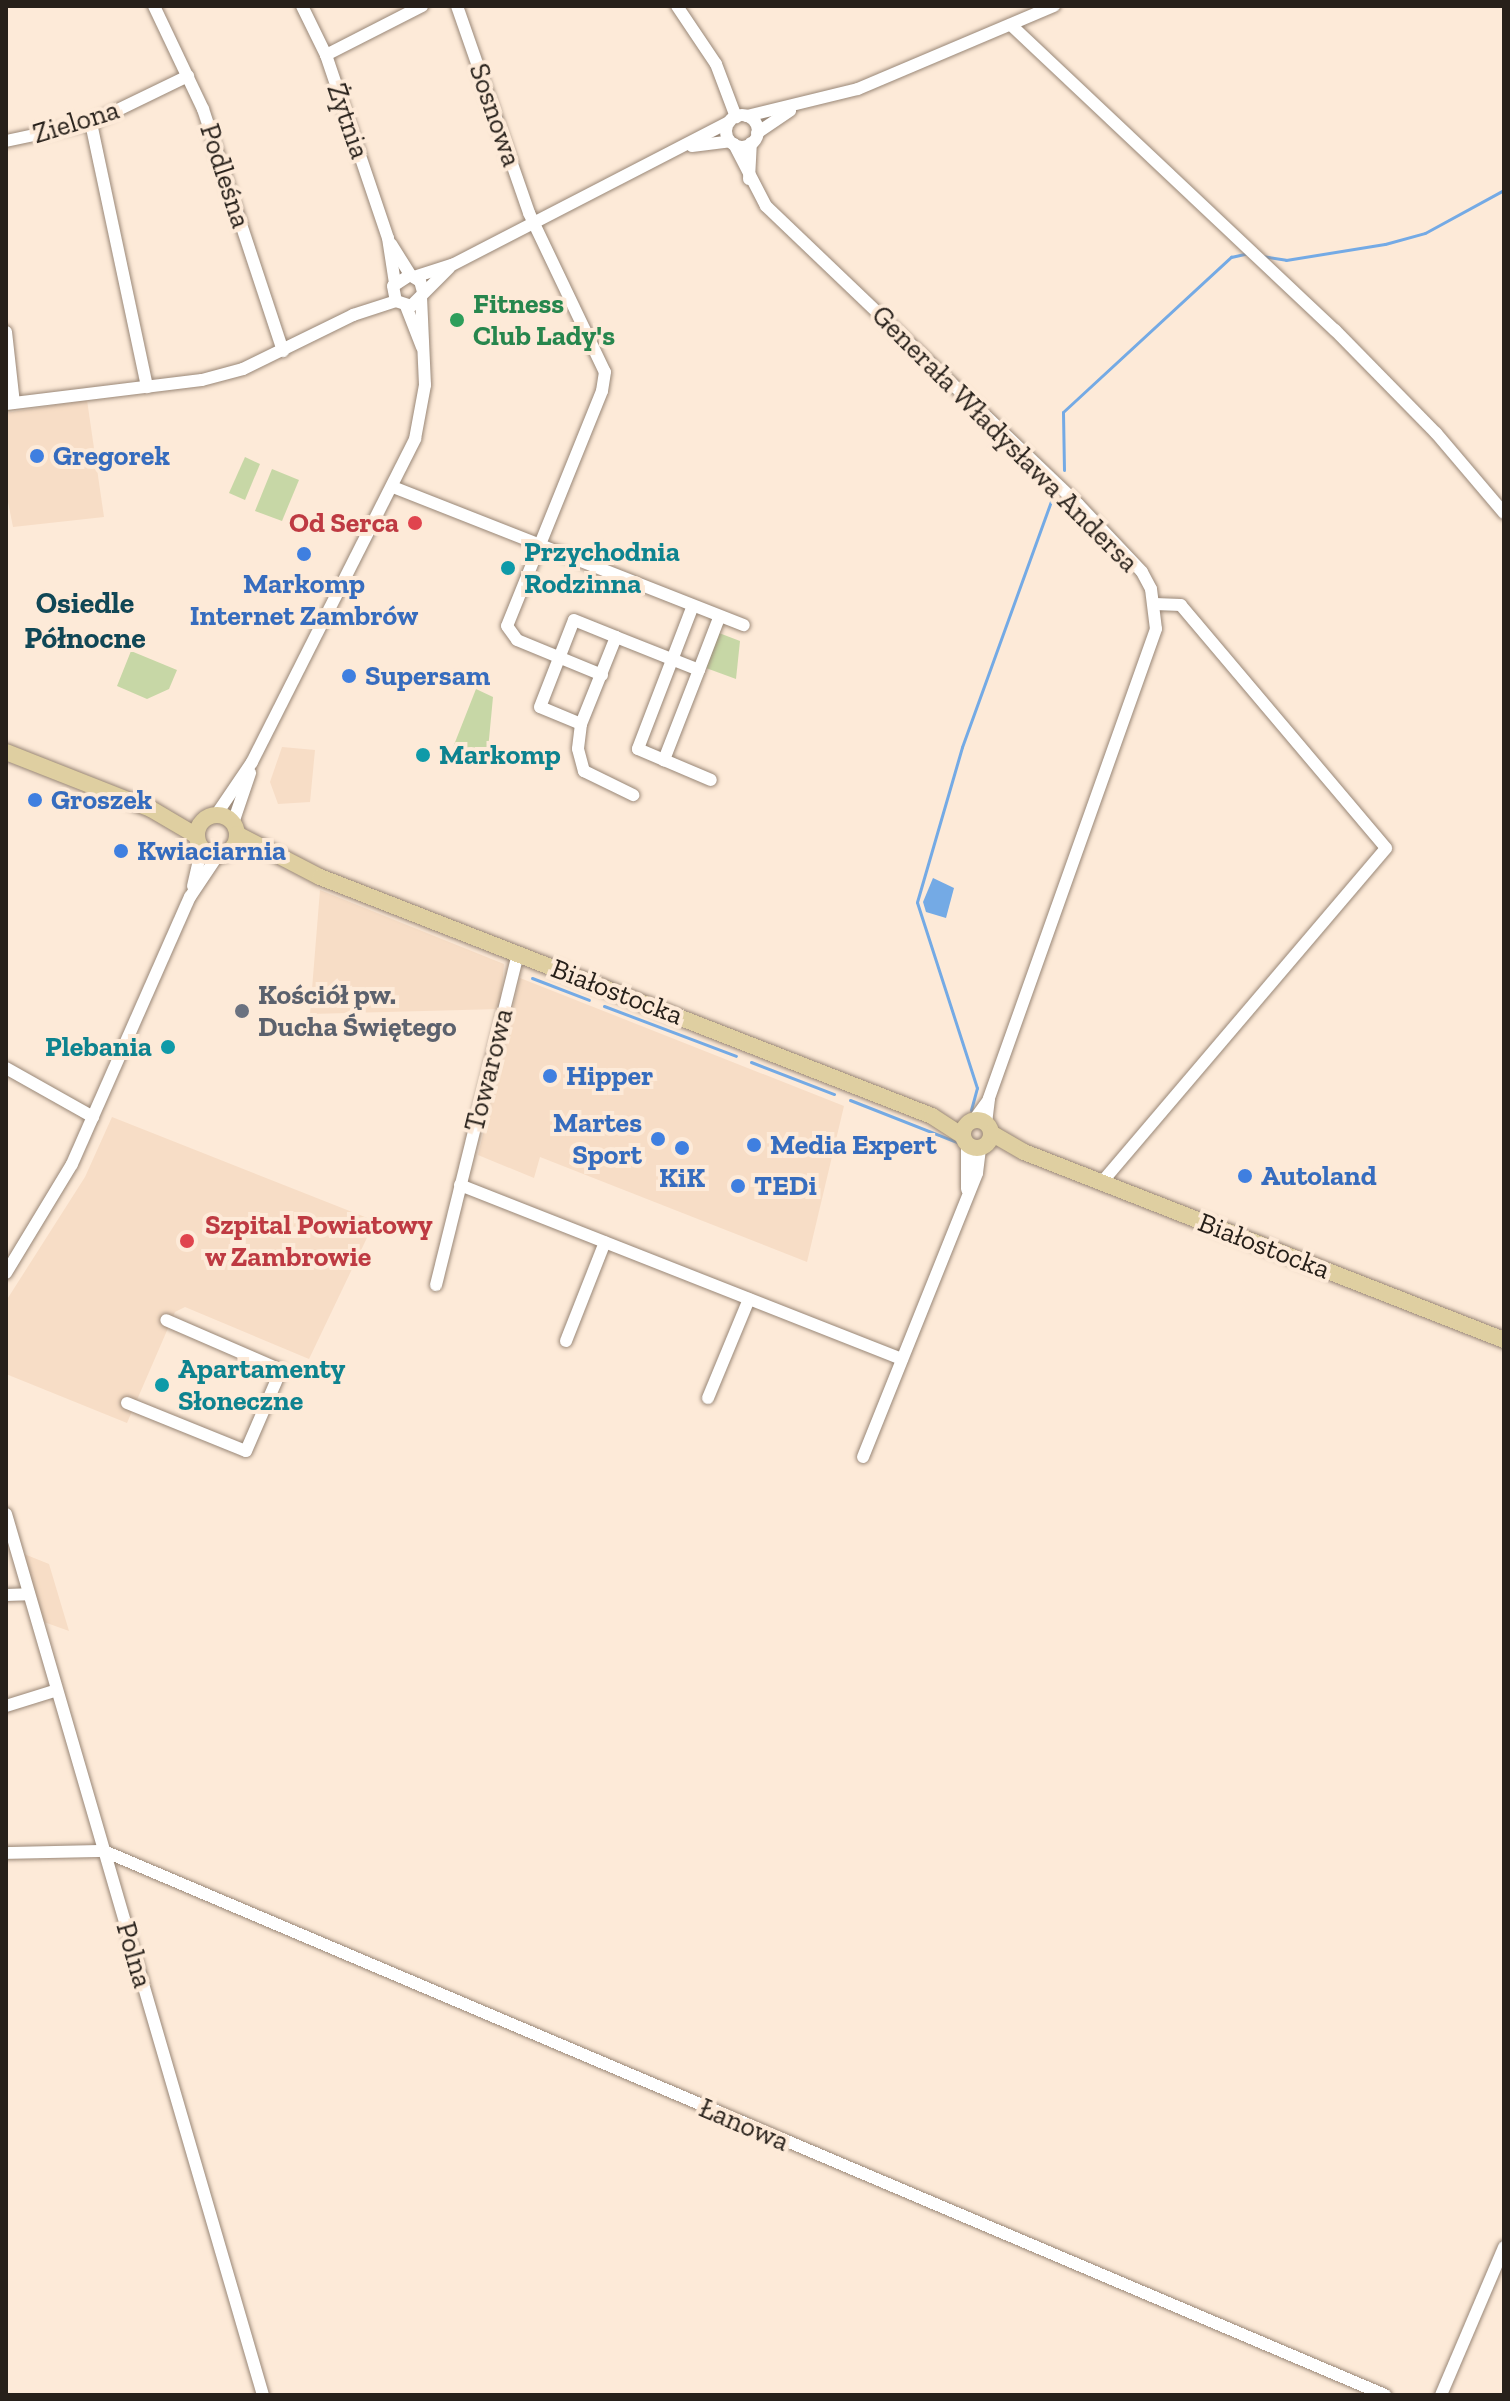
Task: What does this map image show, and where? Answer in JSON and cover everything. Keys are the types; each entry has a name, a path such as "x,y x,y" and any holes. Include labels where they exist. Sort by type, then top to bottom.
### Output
{"main road":[{"path":"6,752 151,809 199,842 210,817 151,809"},
{"name":"Białostocka","path":"210,817 235,828 301,869"},
{"path":"223,853 235,828"},
{"name":"Białostocka","path":"199,842 223,853 301,869 1504,1340"}],"street":[{"name":"Podleśna","path":"154,6 188,76 283,351"},
{"name":"Żytnia","path":"302,6 326,55 388,238 394,284 423,350"},
{"path":"326,55 422,6"},
{"name":"Sosnowa","path":"457,6 533,223 605,372 602,391 536,546 507,626 517,640 560,658"},
{"path":"677,6 716,64 737,118 754,138 749,179"},
{"path":"6,332 10,404 147,387 243,369 353,315 394,284 452,265 737,118 799,106 908,71 1054,6"},
{"path":"1011,25 1335,330 1436,433 1504,513"},
{"name":"Zielona","path":"6,141 91,123 188,76"},
{"path":"681,147 754,138 799,106"},
{"path":"732,142 737,118"},
{"path":"91,123 147,387"},
{"name":"Generała Władysława Andersa","path":"732,142 766,206 1122,549 1142,572 1155,604 1156,629 977,1134 967,1196 863,1457"},
{"name":"Żytnia","path":"388,238 422,295"},
{"path":"353,315 422,295 452,265"},
{"path":"210,817 252,762 393,487 423,411 422,295"},
{"path":"393,487 692,608 744,625"},
{"path":"1102,1182 1386,848 1181,605 1155,604"},
{"path":"692,608 638,749 711,780"},
{"path":"664,760 719,618"},
{"path":"581,724 540,707 574,620 699,670"},
{"path":"616,637 581,724 578,749 584,771 633,795"},
{"path":"560,658 602,675"},
{"path":"235,828 252,762"},
{"path":"190,897 199,842"},
{"path":"6,1273 72,1164 190,897 223,853"},
{"name":"Towarowa","path":"436,1285 518,954"},
{"path":"6,1068 93,1117"},
{"path":"460,1185 902,1359"},
{"path":"566,1341 605,1242"},
{"path":"708,1398 749,1299"},
{"path":"127,1403 246,1451 281,1370 166,1320"},
{"name":"Polna","path":"6,1514 263,2395"},
{"path":"6,1595 29,1594"},
{"path":"6,1706 57,1690"},
{"path":"6,1853 104,1851"},
{"name":"Łanowa","path":"104,1851 1385,2395"},
{"path":"1441,2395 1504,2247"}],"shaded area":[{"path":"87,400 104,517 13,527 6,492 6,413"},
{"path":"282,747 315,750 310,802 278,804 270,782"},
{"path":"320,890 504,964 500,1009 310,1014"},
{"path":"520,978 844,1106 807,1262 540,1157 534,1178 478,1155"},
{"path":"112,1117 375,1221 309,1359 185,1307 175,1312 127,1423 6,1374 6,1301 85,1177"},
{"path":"24,1554 49,1564 69,1631 44,1622"}],"green space":[{"path":"245,457 260,464 245,500 229,493"},
{"path":"272,469 299,480 282,521 255,511"},
{"path":"719,633 740,641 736,679 706,668"},
{"path":"131,651 177,670 169,689 147,699 117,686"},
{"path":"476,689 493,697 487,760 450,755"}],"water":[{"path":"933,878 954,888 946,918 926,912 923,902"}],"waterway":[{"path":"1262,256 1286,260 1385,244 1425,233 1504,190"},
{"path":"1064,470 1063,412 1231,257 1248,253"},
{"path":"971,1110 977,1088 917,902 962,747 1053,495"},
{"path":"532,978 589,1000"},
{"path":"604,1006 736,1056"},
{"path":"751,1062 834,1094"},
{"path":"850,1100 959,1143"}],"place":[{"name":"Fitness Club Lady's","path":"457,320"},
{"name":"Gregorek","path":"37,456"},
{"name":"Od Serca","path":"415,523"},
{"name":"Markomp Internet Zambrów","path":"304,554"},
{"name":"Przychodnia Rodzinna","path":"508,568"},
{"name":"Supersam","path":"349,676"},
{"name":"Markomp","path":"423,755"},
{"name":"Groszek","path":"35,800"},
{"name":"Kwiaciarnia","path":"121,851"},
{"name":"Kościół pw. Ducha Świętego","path":"242,1011"},
{"name":"Plebania","path":"168,1047"},
{"name":"Hipper","path":"550,1076"},
{"name":"Martes Sport","path":"658,1139"},
{"name":"Media Expert","path":"754,1145"},
{"name":"KiK","path":"682,1148"},
{"name":"Autoland","path":"1245,1176"},
{"name":"TEDi","path":"738,1186"},
{"name":"Szpital Powiatowy w Zambrowie","path":"187,1241"},
{"name":"Apartamenty Słoneczne","path":"162,1385"}],"district":[{"name":"Osiedle Północne","path":"85,620"}]}
